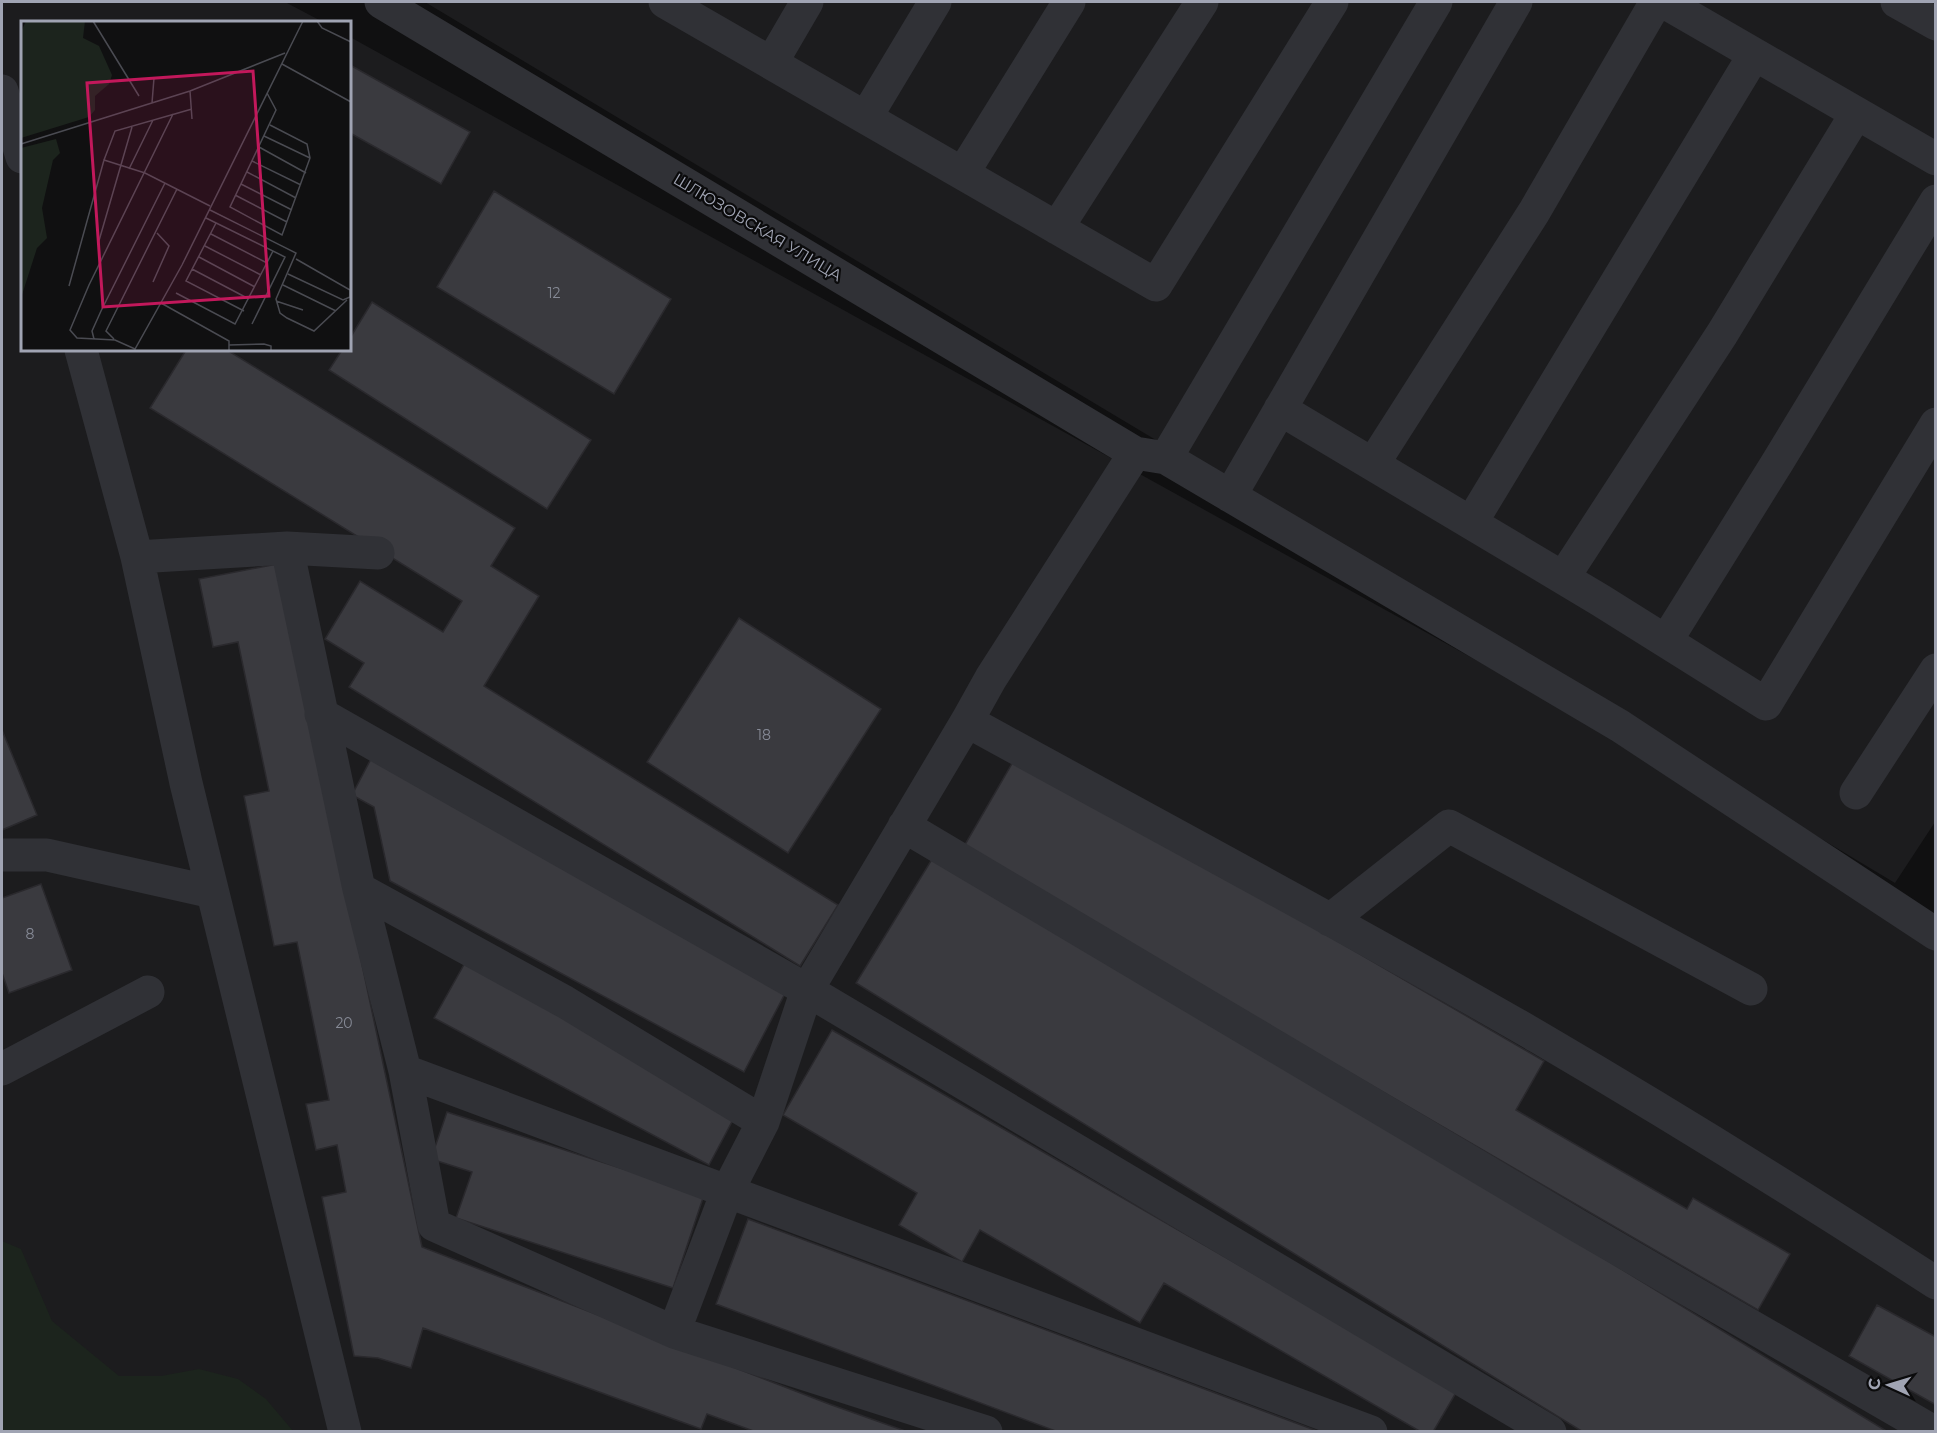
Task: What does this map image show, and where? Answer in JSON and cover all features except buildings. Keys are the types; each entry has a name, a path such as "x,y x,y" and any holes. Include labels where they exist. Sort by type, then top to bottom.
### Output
{"street":[{"name":"ШЛЮЗОВСКАЯ УЛИЦА","path":"381,2 1150,456 1230,496 1620,726 1934,931"},
{"path":"666,2 1156,285 1332,2"},
{"path":"772,62 807,2"},
{"path":"866,117 935,2"},
{"path":"963,173 1069,2"},
{"path":"1058,228 1202,2"},
{"path":"675,1332 727,1192 763,1122 807,990 991,678 1150,456 1436,2"},
{"path":"1230,496 1516,2"},
{"path":"1373,464 1534,212 1656,2"},
{"path":"1664,2 1935,159"},
{"path":"1897,2 1935,24"},
{"path":"1471,523 1754,55"},
{"path":"2,91 21,154"},
{"path":"1563,578 1722,334 1856,114"},
{"path":"1666,641 1777,463 1935,201"},
{"path":"81,351 137,557 186,783 345,1431"},
{"path":"1280,409 1563,578 1766,704 1935,424"},
{"path":"137,557 287,548 378,553"},
{"path":"287,548 358,889 405,1071 434,1225 675,1332 986,1431"},
{"path":"1856,793 1935,670"},
{"path":"321,714 807,990 1551,1431"},
{"path":"967,721 1539,1038 1809,1201 1935,1283"},
{"path":"904,826 1580,1227 1934,1431"},
{"path":"1329,920 1449,826 1751,989"},
{"path":"2,855 47,855 212,892"},
{"path":"358,889 565,1002 763,1122"},
{"path":"2,1069 148,992"},
{"path":"405,1071 1371,1431"}],"shaded area":[{"path":"2,2 285,2 321,21 21,21 21,351 351,351 351,38 1935,914 1935,1431 2,1432"},
{"path":"425,2 1935,2 1935,822 1895,883"},
{"path":"2,1241 21,1249 52,1321 119,1376 161,1376 199,1369 238,1379 266,1399 293,1431 2,1431"}]}
